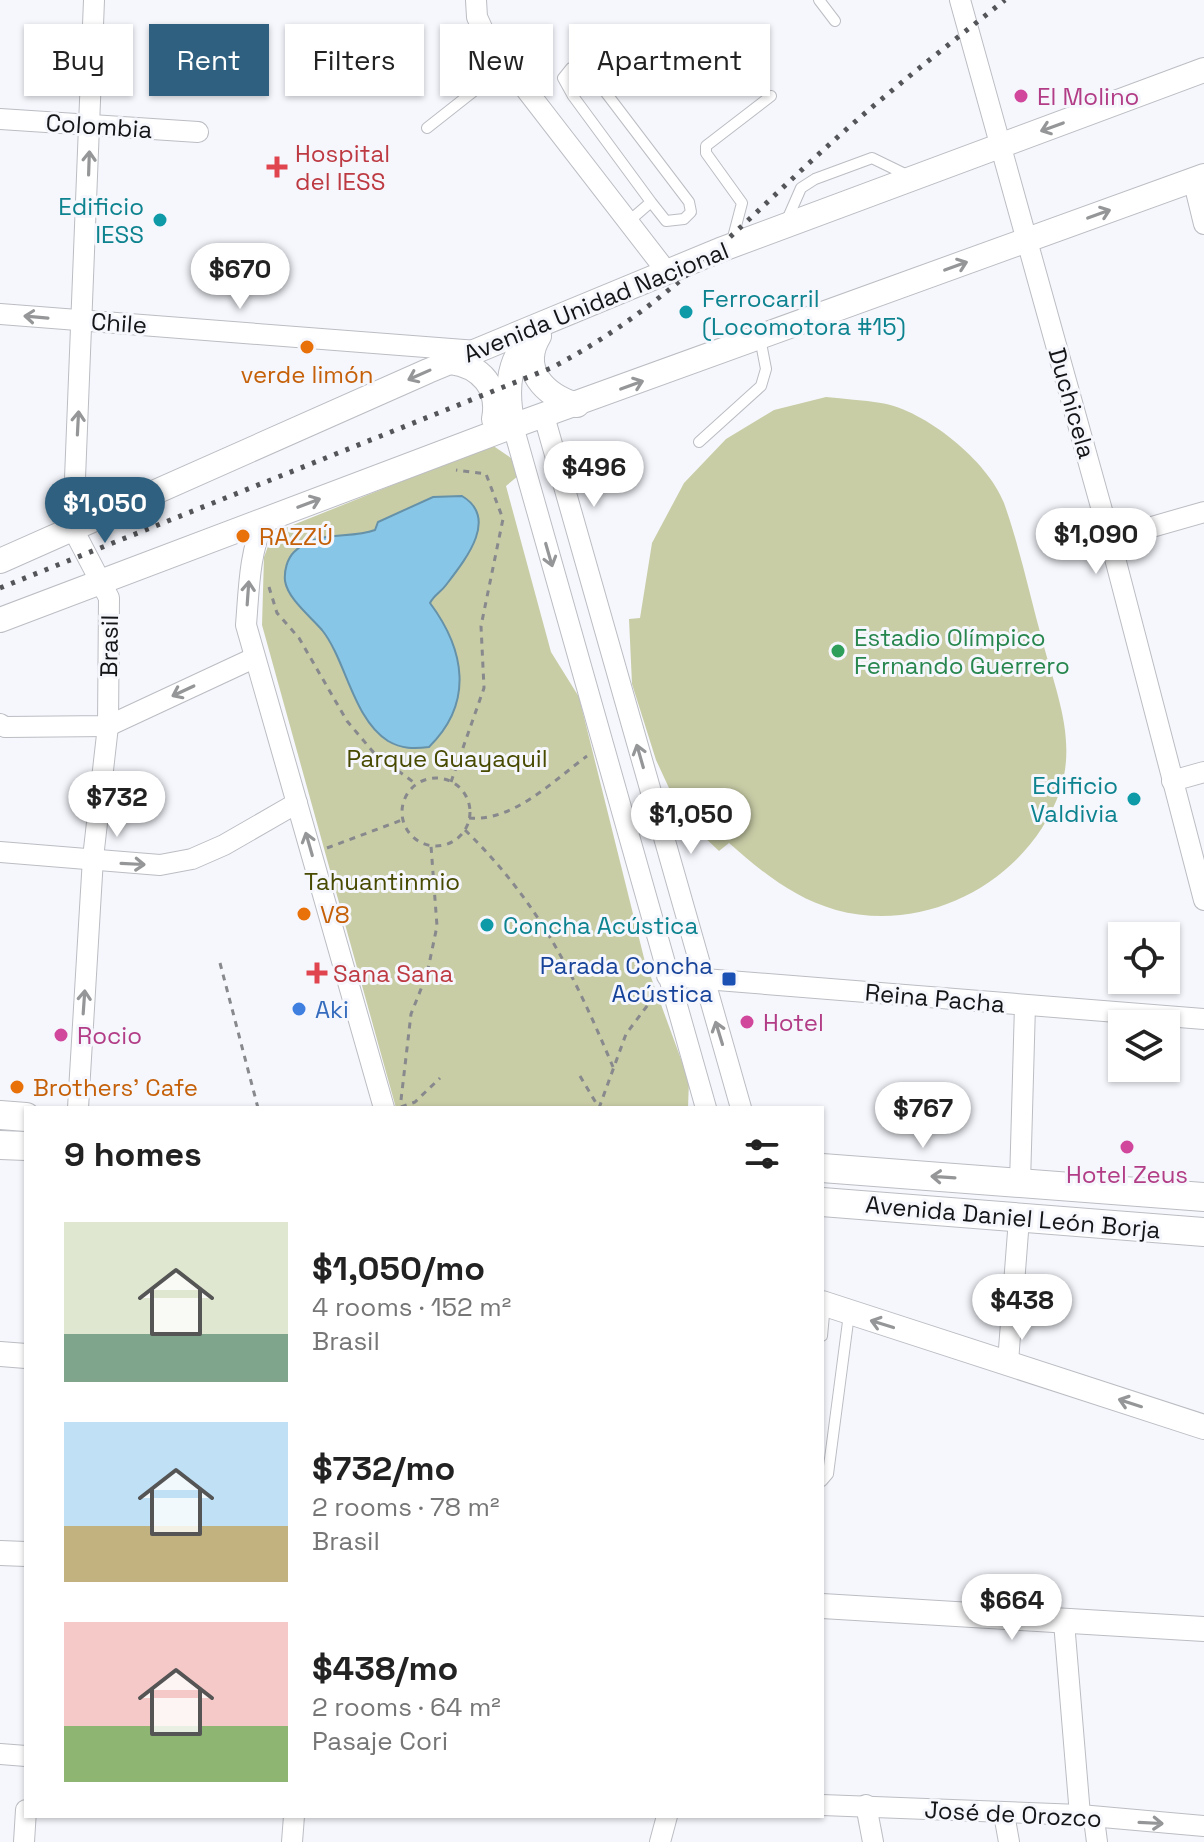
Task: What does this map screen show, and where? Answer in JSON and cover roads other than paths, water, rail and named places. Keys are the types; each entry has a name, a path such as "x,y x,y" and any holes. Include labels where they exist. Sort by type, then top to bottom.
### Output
{"main road":[{"path":"0,1115 24,1117"},
{"path":"0,1145 24,1146"},
{"name":"Avenida Daniel León Borja","path":"824,1168 1204,1197"},
{"name":"Avenida Daniel León Borja","path":"824,1202 1204,1232"}],"street":[{"path":"73,529 94,0"},
{"path":"474,0 480,24"},
{"name":"Duchicela","path":"960,0 1110,539 1204,900"},
{"name":"Avenida Unidad Nacional","path":"0,561 451,362 667,272 785,225 1204,70"},
{"path":"531,96 667,272"},
{"name":"Colombia","path":"0,119 198,132"},
{"path":"0,620 513,426 1198,178 1204,224"},
{"name":"Chile","path":"0,314 477,351"},
{"path":"562,316 542,331 533,347 531,364 539,382 552,395 577,405"},
{"path":"562,316 524,343 510,371 508,403 705,1106"},
{"path":"477,351 510,371 531,392 544,416 702,980 740,1106"},
{"path":"451,362 468,364 482,373 493,391 496,406 493,423 482,438"},
{"path":"1110,539 1204,512"},
{"path":"264,520 255,540 246,625 383,1106"},
{"name":"Brasil","path":"73,529 109,598 108,726 93,858 78,1106"},
{"path":"0,724 5,727 108,726 254,658"},
{"path":"1172,781 1204,772"},
{"path":"0,852 160,865 192,859 224,845 297,803"},
{"name":"Reina Pacha","path":"668,978 1204,1019"},
{"path":"1020,1183 1025,1005"},
{"path":"1008,1362 1019,1219"},
{"path":"824,1304 1204,1427"},
{"path":"0,1354 24,1356"},
{"path":"0,1553 24,1554"},
{"path":"824,1606 1204,1629"},
{"path":"1064,1622 1087,1817 1097,1842"},
{"path":"0,1754 24,1756"},
{"name":"José de Orozco","path":"824,1805 1087,1817 1204,1826"},
{"path":"866,1805 873,1842"},
{"path":"1004,1814 1009,1842"},
{"path":"24,1842 26,1818"},
{"path":"292,1842 294,1818"},
{"path":"660,1842 666,1818"}],"lane":[{"path":"819,0 835,21"},
{"path":"581,65 594,77 689,202 691,212 684,219 666,221 651,202 573,96 563,78 571,68 581,65"},
{"path":"427,128 468,96"},
{"path":"731,246 742,203 706,153 706,146 771,96"},
{"path":"785,225 801,188 815,179 858,163 872,158 912,178"},
{"path":"628,222 651,202"},
{"path":"699,442 761,386 766,369 760,338"},
{"path":"824,1479 828,1474 849,1314"}],"water":[{"path":"462,496 473,505 478,516 475,539 462,563 430,603 451,639 457,658 460,676 458,694 453,713 429,747 403,747 388,741 366,719 330,642 290,594 285,581 286,569 294,552 313,540 365,533 375,530 378,522 433,497"}],"railway":[{"path":"0,588 551,368 590,346 627,322 694,269 866,112 1005,0"}],"place":[{"name":"El Molino","path":"1021,96"},
{"name":"Hospital del IESS","path":"277,167"},
{"name":"Edificio IESS","path":"160,220"},
{"name":"Ferrocarril (Locomotora #15)","path":"686,312"},
{"name":"verde limón","path":"307,347"},
{"name":"RAZZÚ","path":"243,536"},
{"name":"Estadio Olímpico Fernando Guerrero","path":"838,651"},
{"name":"Edificio Valdivia","path":"1134,799"},
{"name":"V8","path":"304,914"},
{"name":"Concha Acústica","path":"487,925"},
{"name":"Sana Sana","path":"317,973"},
{"name":"Parada Concha Acústica","path":"729,979"},
{"name":"Aki","path":"299,1009"},
{"name":"Hotel","path":"747,1022"},
{"name":"Rocio","path":"61,1035"},
{"name":"Brothers' Cafe","path":"17,1087"},
{"name":"Hotel Zeus","path":"1127,1147"}],"park label":[{"name":"Parque Guayaquil","path":"447,758"},
{"name":"Tahuantinmio","path":"382,881"}]}
